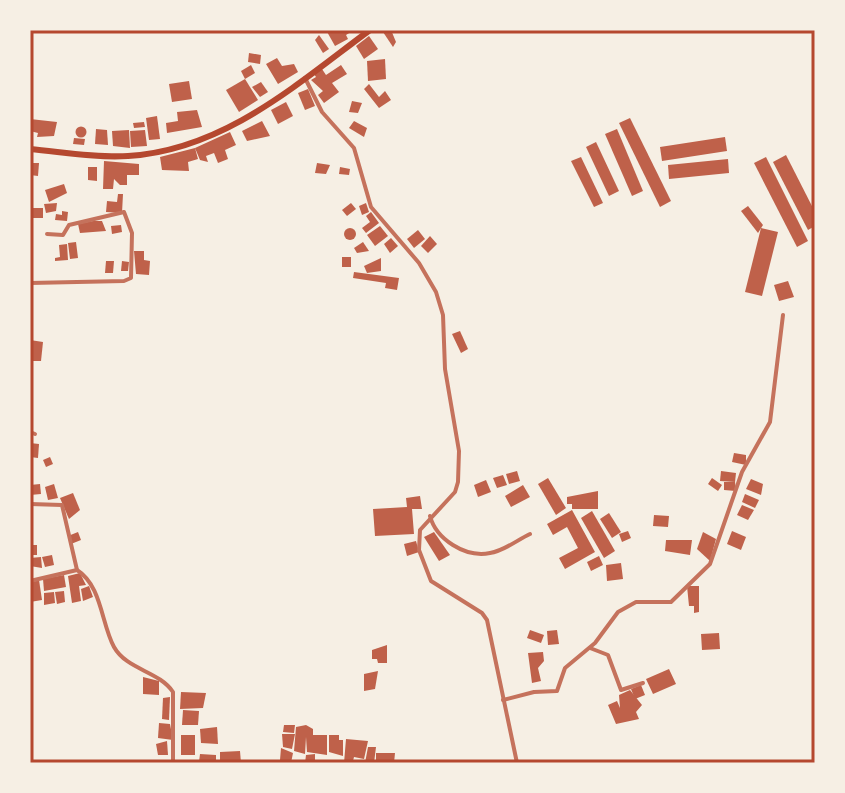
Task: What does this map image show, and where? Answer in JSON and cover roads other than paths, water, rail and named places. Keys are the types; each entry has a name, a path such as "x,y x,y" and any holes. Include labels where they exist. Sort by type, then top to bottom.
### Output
{"main road":[{"path":"30,149 131,156 199,142 241,122 370,30"}],"street":[{"path":"305,78 322,112 354,148 371,207 427,276 443,315 445,369 459,451 458,482 455,492 430,516 418,537 422,564 431,581 485,617 517,763"},
{"path":"30,283 124,281 131,278 132,233 124,212 69,225 63,235 47,234"},
{"path":"503,700 534,692 557,691 565,668 588,649 618,612 636,602 671,602 710,564 742,472 770,422 783,315"},
{"path":"30,504 62,505 67,538 77,570 92,588 115,650 159,677 173,692 173,763"},
{"path":"430,516 433,529 441,538 481,554 492,553 530,534"},
{"path":"30,581 77,570"},
{"path":"588,649 604,651 608,655 621,690 643,683"}]}
